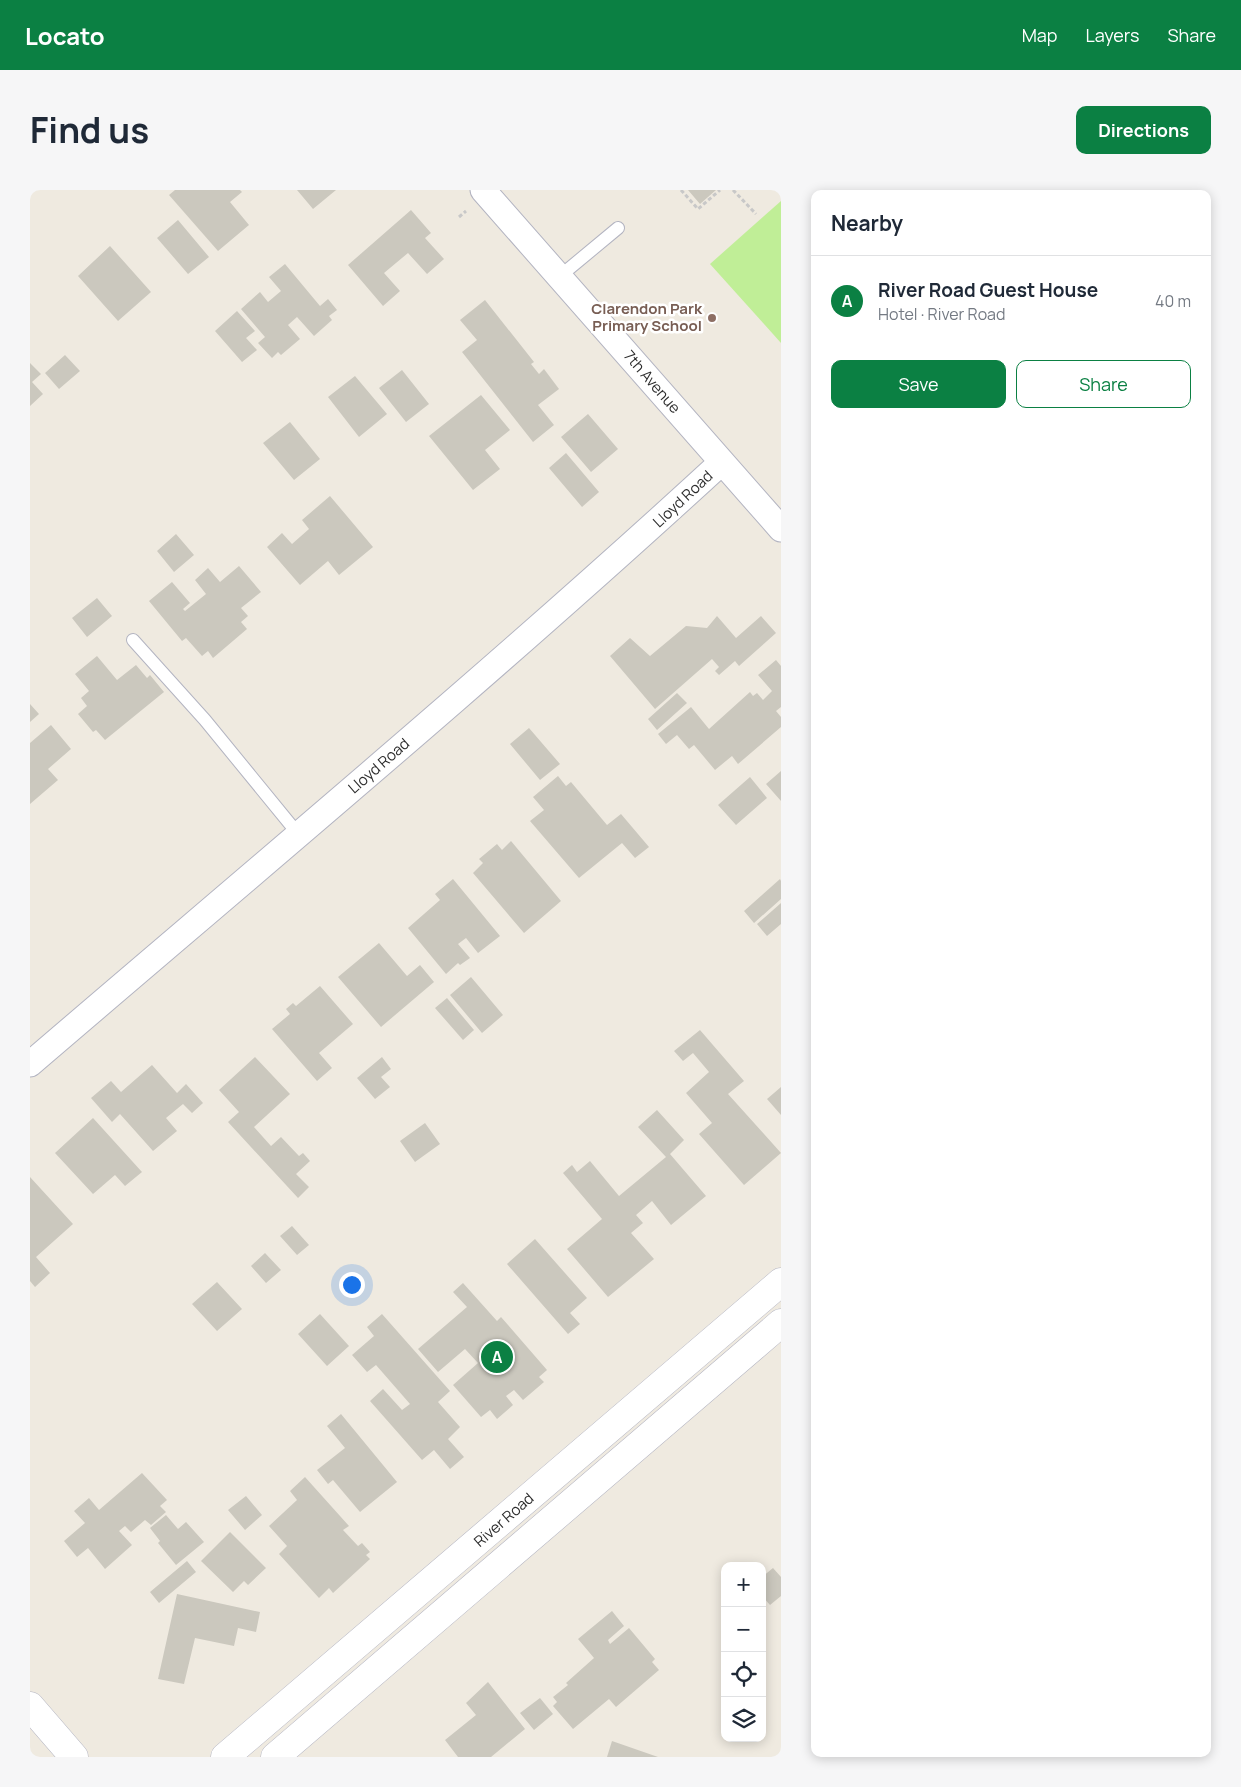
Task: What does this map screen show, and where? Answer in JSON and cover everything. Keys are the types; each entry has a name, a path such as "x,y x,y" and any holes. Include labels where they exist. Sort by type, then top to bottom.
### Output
{"main road":[{"name":"River Road","path":"226,1757 781,1282"},
{"name":"River Road","path":"275,1757 781,1322"},
{"path":"538,1489 558,1514"},
{"path":"30,1706 74,1757"}],"street":[{"name":"7th Avenue","path":"483,190 781,529"},
{"name":"Lloyd Road","path":"30,1064 299,835 605,570 722,462"}],"lane":[{"path":"559,277 618,228"},
{"path":"133,640 205,720 299,835"}],"path":[{"path":"681,190 698,209 720,190"},
{"path":"733,190 756,214"}],"green space":[{"path":"781,201 781,343 710,264"}],"building":[{"path":"175,190 240,190 242,192 230,202 249,225 218,251 169,195"},
{"path":"297,190 336,190 313,209"},
{"path":"688,190 716,190 700,204"},
{"path":"411,210 431,233 425,238 444,259 427,274 408,253 384,273 400,291 383,306 348,265"},
{"path":"178,220 209,257 188,274 157,238"},
{"path":"110,246 151,292 118,321 78,276"},
{"path":"285,264 320,306 328,299 337,310 329,316 332,320 314,336 297,317 288,325 300,339 281,355 278,352 272,358 258,343 265,337 241,309 260,292 268,302 281,291 269,277"},
{"path":"485,300 534,362 531,364 539,374 544,369 559,389 538,405 554,425 533,442 462,352 477,340 460,320"},
{"path":"237,311 255,331 246,338 257,350 242,362 215,331"},
{"path":"65,355 80,371 59,389 45,373"},
{"path":"30,363 41,374 32,382 43,394 30,406"},
{"path":"402,370 429,404 406,422 379,388"},
{"path":"355,376 387,414 359,437 328,397"},
{"path":"481,395 510,430 485,450 500,469 473,490 429,436"},
{"path":"588,414 618,449 591,472 561,437"},
{"path":"290,422 320,459 294,480 263,443"},
{"path":"566,453 599,492 582,507 549,468"},
{"path":"330,496 373,547 339,575 328,561 300,585 267,547 282,533 292,544 309,529 302,520"},
{"path":"176,534 194,555 174,572 157,551"},
{"path":"239,566 261,592 241,608 248,616 241,622 247,629 213,658 208,651 202,656 186,638 182,641 149,601 172,582 190,603 183,609 185,611 206,594 195,580 208,568 220,582"},
{"path":"97,598 112,616 87,637 72,618"},
{"path":"717,616 736,638 761,616 776,633 739,666 735,661 719,675 715,671 719,667 712,659 655,709 610,656 630,638 650,656 686,626 707,628"},
{"path":"97,656 117,680 136,665 147,678 150,675 164,692 105,740 96,730 93,732 78,714 87,706 81,698 89,691 75,674"},
{"path":"776,660 781,666 781,707 776,711 781,717 781,727 738,764 732,756 715,770 694,745 689,749 677,735 666,744 658,734 691,707 709,729 750,692 753,696 757,693 763,700 772,691 758,675"},
{"path":"677,693 687,703 657,730 648,719"},
{"path":"30,704 39,714 30,722"},
{"path":"51,725 71,749 48,769 58,780 30,804 30,743"},
{"path":"529,728 560,764 540,780 510,744"},
{"path":"781,771 781,801 766,784"},
{"path":"558,776 566,786 571,782 607,825 621,814 649,847 635,858 622,843 579,878 530,821 544,810 533,797"},
{"path":"750,777 767,798 736,825 718,805"},
{"path":"511,841 561,901 524,933 473,873 483,863 479,859 497,844 502,850"},
{"path":"453,879 500,936 478,953 466,938 458,944 470,958 460,965 458,963 446,974 408,928 440,900 435,894"},
{"path":"780,879 781,899 754,923 744,911"},
{"path":"781,903 781,924 767,936 757,924"},
{"path":"379,943 407,976 420,965 434,982 381,1027 338,977"},
{"path":"471,977 503,1015 482,1033 450,995"},
{"path":"320,986 353,1024 319,1053 332,1068 317,1081 272,1029 290,1014 286,1009 293,1003 296,1006"},
{"path":"447,998 474,1030 463,1040 435,1008"},
{"path":"700,1030 744,1081 728,1094 781,1153 744,1185 699,1134 712,1123 686,1093 709,1072 693,1053 683,1061 674,1051"},
{"path":"255,1057 290,1094 254,1127 271,1146 281,1137 299,1156 303,1153 310,1161 296,1174 309,1187 298,1198 228,1122 239,1112 219,1090"},
{"path":"382,1057 391,1069 381,1077 390,1087 375,1099 357,1078"},
{"path":"152,1065 177,1093 186,1084 203,1103 192,1113 183,1104 166,1118 177,1131 153,1151 120,1114 112,1122 91,1098 111,1081 121,1092"},
{"path":"781,1087 781,1115 767,1099"},
{"path":"657,1110 684,1140 670,1154 706,1196 671,1225 652,1201 636,1215 643,1223 631,1233 654,1259 608,1297 567,1249 602,1219 563,1173 572,1165 577,1172 590,1161 619,1196 666,1157 638,1127"},
{"path":"93,1118 142,1172 125,1186 115,1175 93,1194 55,1153"},
{"path":"425,1123 440,1144 415,1162 400,1141"},
{"path":"30,1177 73,1224 36,1257 50,1273 35,1287 30,1281"},
{"path":"292,1226 309,1245 297,1255 280,1236"},
{"path":"535,1239 587,1298 570,1313 580,1324 568,1334 507,1264"},
{"path":"265,1253 281,1270 266,1283 251,1266"},
{"path":"217,1282 242,1309 217,1331 192,1304"},
{"path":"463,1283 497,1321 501,1317 547,1370 539,1377 544,1382 523,1400 514,1390 506,1396 513,1405 497,1419 490,1410 481,1417 453,1385 478,1363 465,1349 438,1372 418,1349 467,1307 453,1292"},
{"path":"320,1314 349,1346 327,1366 298,1334"},
{"path":"382,1314 450,1391 438,1402 460,1427 448,1439 464,1457 450,1469 434,1450 422,1460 370,1401 383,1389 402,1410 410,1404 376,1365 367,1372 352,1355 374,1336 367,1327"},
{"path":"341,1414 397,1482 360,1512 333,1480 328,1484 317,1470 345,1448 327,1426"},
{"path":"142,1473 167,1500 160,1506 166,1512 151,1525 145,1520 131,1532 125,1526 119,1531 132,1545 105,1569 88,1548 77,1557 64,1541 85,1523 74,1511 89,1498 99,1510"},
{"path":"305,1477 349,1526 343,1530 358,1546 362,1543 370,1552 366,1555 370,1559 333,1593 329,1588 319,1598 279,1554 287,1546 269,1526 297,1500 290,1491"},
{"path":"246,1496 262,1515 245,1530 228,1510"},
{"path":"166,1515 178,1529 186,1522 204,1542 176,1565 158,1543 160,1541 150,1528"},
{"path":"230,1532 266,1568 248,1585 244,1581 233,1592 201,1561"},
{"path":"187,1561 196,1572 159,1603 150,1592"},
{"path":"773,1568 781,1577 781,1596 770,1605 766,1600 766,1574"},
{"path":"177,1594 260,1612 256,1632 238,1628 234,1646 195,1638 184,1684 158,1679"},
{"path":"612,1611 624,1626 608,1640 610,1644 629,1628 655,1659 652,1662 659,1670 616,1707 609,1699 573,1729 553,1706 557,1702 553,1697 568,1685 566,1683 594,1658 578,1639"},
{"path":"488,1682 525,1729 491,1757 458,1757 445,1740 476,1715 466,1703"},
{"path":"540,1698 553,1714 534,1730 520,1713"},
{"path":"612,1741 658,1757 607,1757"}],"place":[{"name":"Clarendon Park Primary School","path":"712,318"},
{"name":"River Road Guest House","path":"497,1357"}]}
